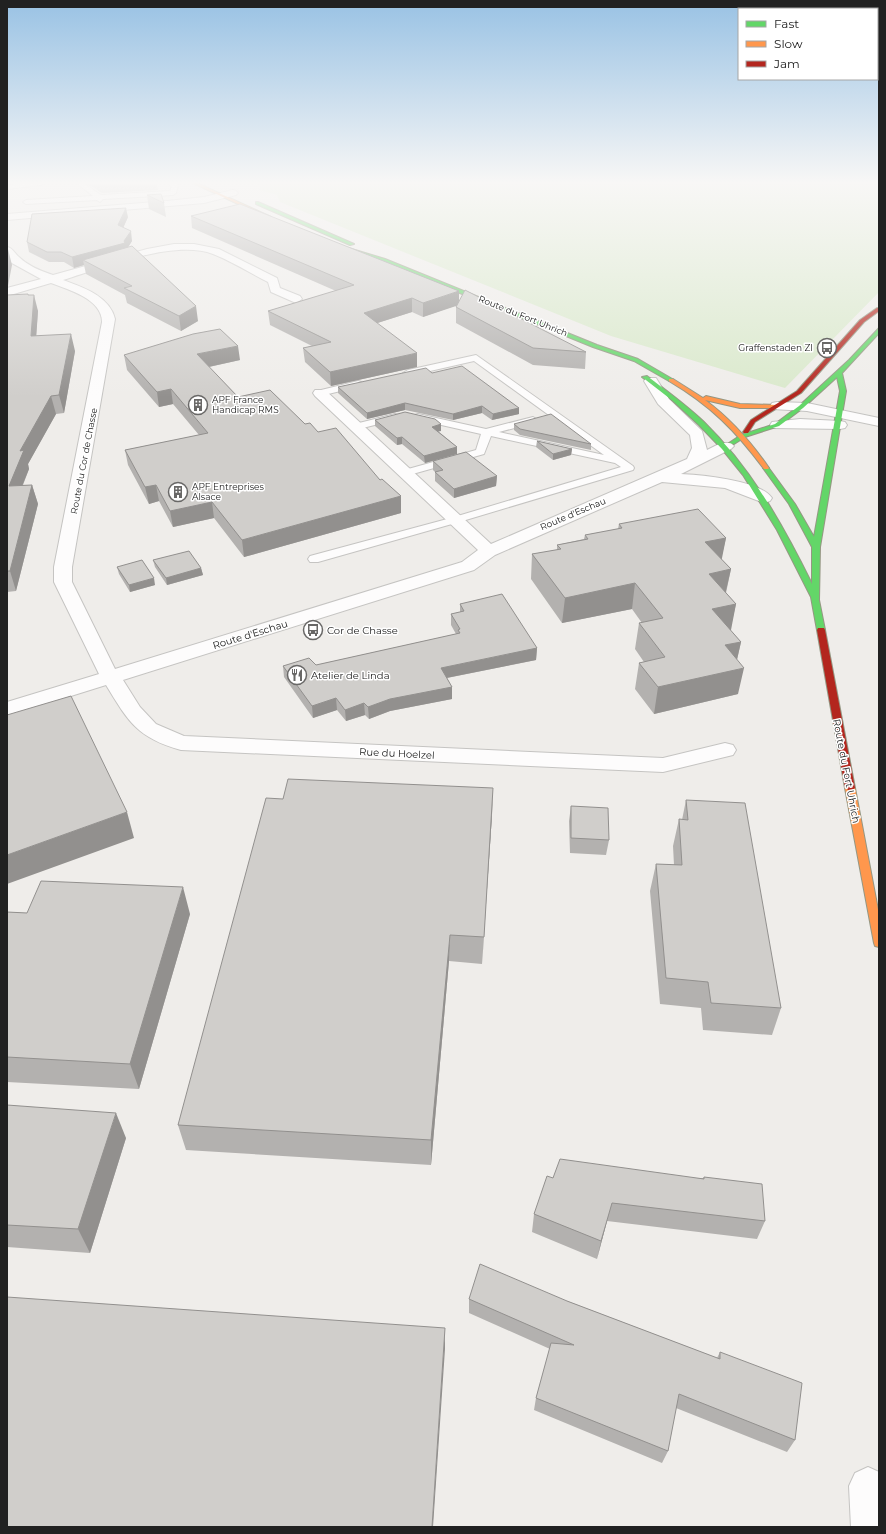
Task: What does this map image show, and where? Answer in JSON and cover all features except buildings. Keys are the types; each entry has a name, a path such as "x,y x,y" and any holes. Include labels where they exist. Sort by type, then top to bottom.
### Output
{"street":[{"name":"Route du Cor de Chasse","path":"9,255 19,264 81,292 100,304 105,309 109,319 96,400 62,575 65,590 107,671"},
{"path":"7,292 139,255"},
{"path":"220,255 273,280 275,290 296,299"},
{"name":"Route du Fort Uhrich","path":"368,255 641,363 692,392 723,416 743,436 792,504 816,547 815,600 879,942"},
{"name":"Route du Fort Uhrich","path":"372,255 383,260"},
{"name":"Route d'Eschau","path":"743,436 753,421 799,392 862,321 879,308"},
{"name":"Route d'Eschau","path":"777,424 801,407 839,373 879,330"},
{"name":"Route du Fort Uhrich","path":"595,346 651,381 695,416 726,446 747,472 764,498 790,546 815,600"},
{"path":"816,547 834,420 843,385 839,373"},
{"name":"Route du Fort Uhrich","path":"651,381 663,401 697,434 700,448 694,462"},
{"path":"692,392 727,405 752,407 801,407 834,420 879,422"},
{"path":"799,392 797,400 801,407"},
{"path":"320,393 489,551"},
{"name":"Route d'Eschau","path":"7,694 107,671 468,566 489,551 694,462 743,436 777,424 834,420 879,429"},
{"name":"Route d'Eschau","path":"658,478 706,479 724,482 764,498"},
{"name":"Route d'Eschau","path":"7,709 107,671"},
{"name":"Rue du Hoelzel","path":"107,671 133,712 149,729 181,743 663,765 725,750"},
{"path":"868,1486 870,1527"}],"lane":[{"path":"314,559 455,520 629,468 476,358 394,376"},
{"path":"320,393 372,381"},
{"path":"356,426 405,414 620,461"},
{"path":"487,432 555,415"},
{"path":"405,472 480,452 487,432"}],"green space":[{"path":"410,255 879,255 879,292 785,388 611,336"}],"traffic: fast":[{"path":"366,255 595,346 636,360 671,380"},
{"path":"732,443 743,436 777,425 801,407 851,361 879,330"},
{"path":"821,630 815,600 816,547 843,391 839,373"},
{"path":"645,377 675,400 701,423 725,448 764,501 781,530 813,595"},
{"path":"766,468 792,504 816,547"}],"traffic: slow":[{"path":"671,380 701,399 724,418 745,440 766,468"},
{"path":"706,398 740,406 776,406"},
{"path":"850,788 879,943"}],"traffic: jam":[{"path":"746,432 753,421 799,392 862,321 879,309"},
{"path":"821,630 850,788"}],"place":[{"name":"Graffenstaden ZI","path":"827,348"},
{"name":"APF France Handicap RMS","path":"198,405"},
{"name":"APF Entreprises Alsace","path":"178,492"},
{"name":"Cor de Chasse","path":"313,630"},
{"name":"Atelier de Linda","path":"297,675"}]}
